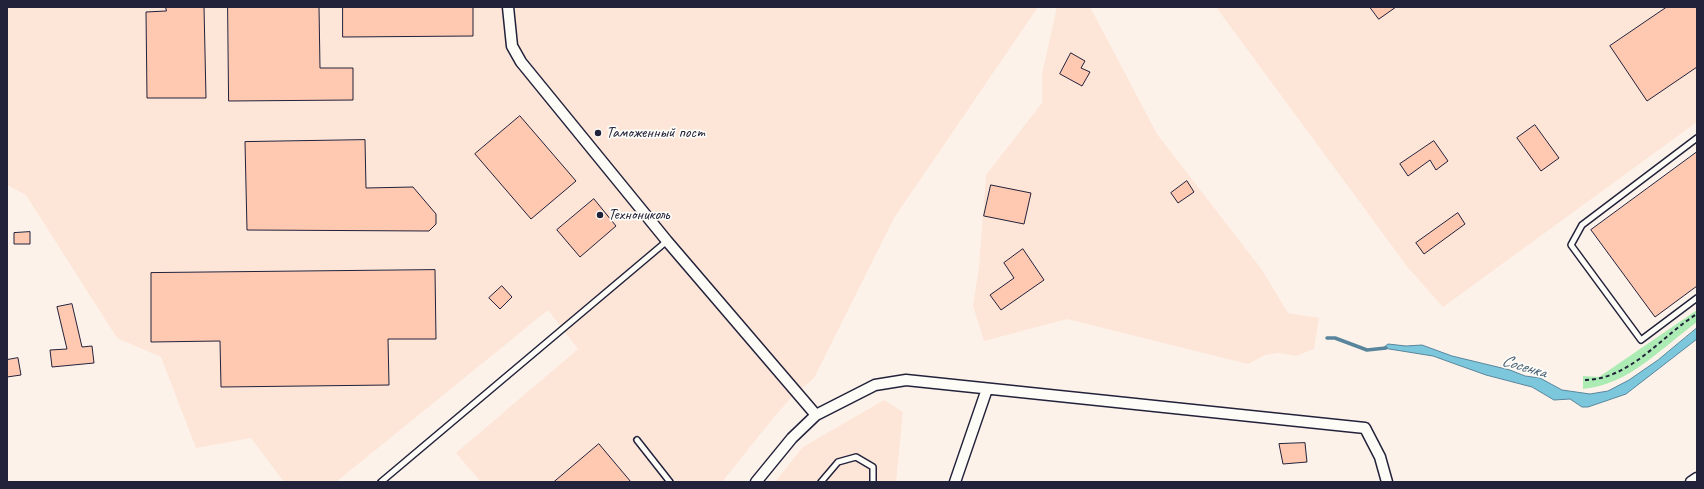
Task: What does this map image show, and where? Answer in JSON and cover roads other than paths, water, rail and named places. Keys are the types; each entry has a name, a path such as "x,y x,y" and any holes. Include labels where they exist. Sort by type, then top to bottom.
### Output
{"street":[{"path":"508,7 512,46 521,62 667,242 816,415"},
{"path":"756,482 792,438 816,415 875,385 906,380 1365,428 1380,457 1387,482"},
{"path":"955,482 987,389"},
{"path":"1691,482 1697,478"}],"lane":[{"path":"1697,138 1582,225 1571,245 1641,340 1697,298"},
{"path":"381,482 667,242"},
{"path":"637,440 670,482"},
{"path":"821,482 838,462 856,457 872,466 873,482"}],"water":[{"path":"1697,328 1697,339 1626,394 1588,407 1582,407 1570,399 1554,400 1532,387 1486,375 1433,356 1383,348 1388,344 1406,346 1422,345 1452,356 1510,370 1525,376 1540,378 1562,390 1590,394 1608,391 1629,380 1658,360"}],"waterway":[{"name":"Сосенка","path":"1327,338 1335,338 1367,350 1386,348"}],"place":[{"name":"Таможенный пост","path":"598,133"},
{"name":"Технониколь","path":"600,215"}]}
